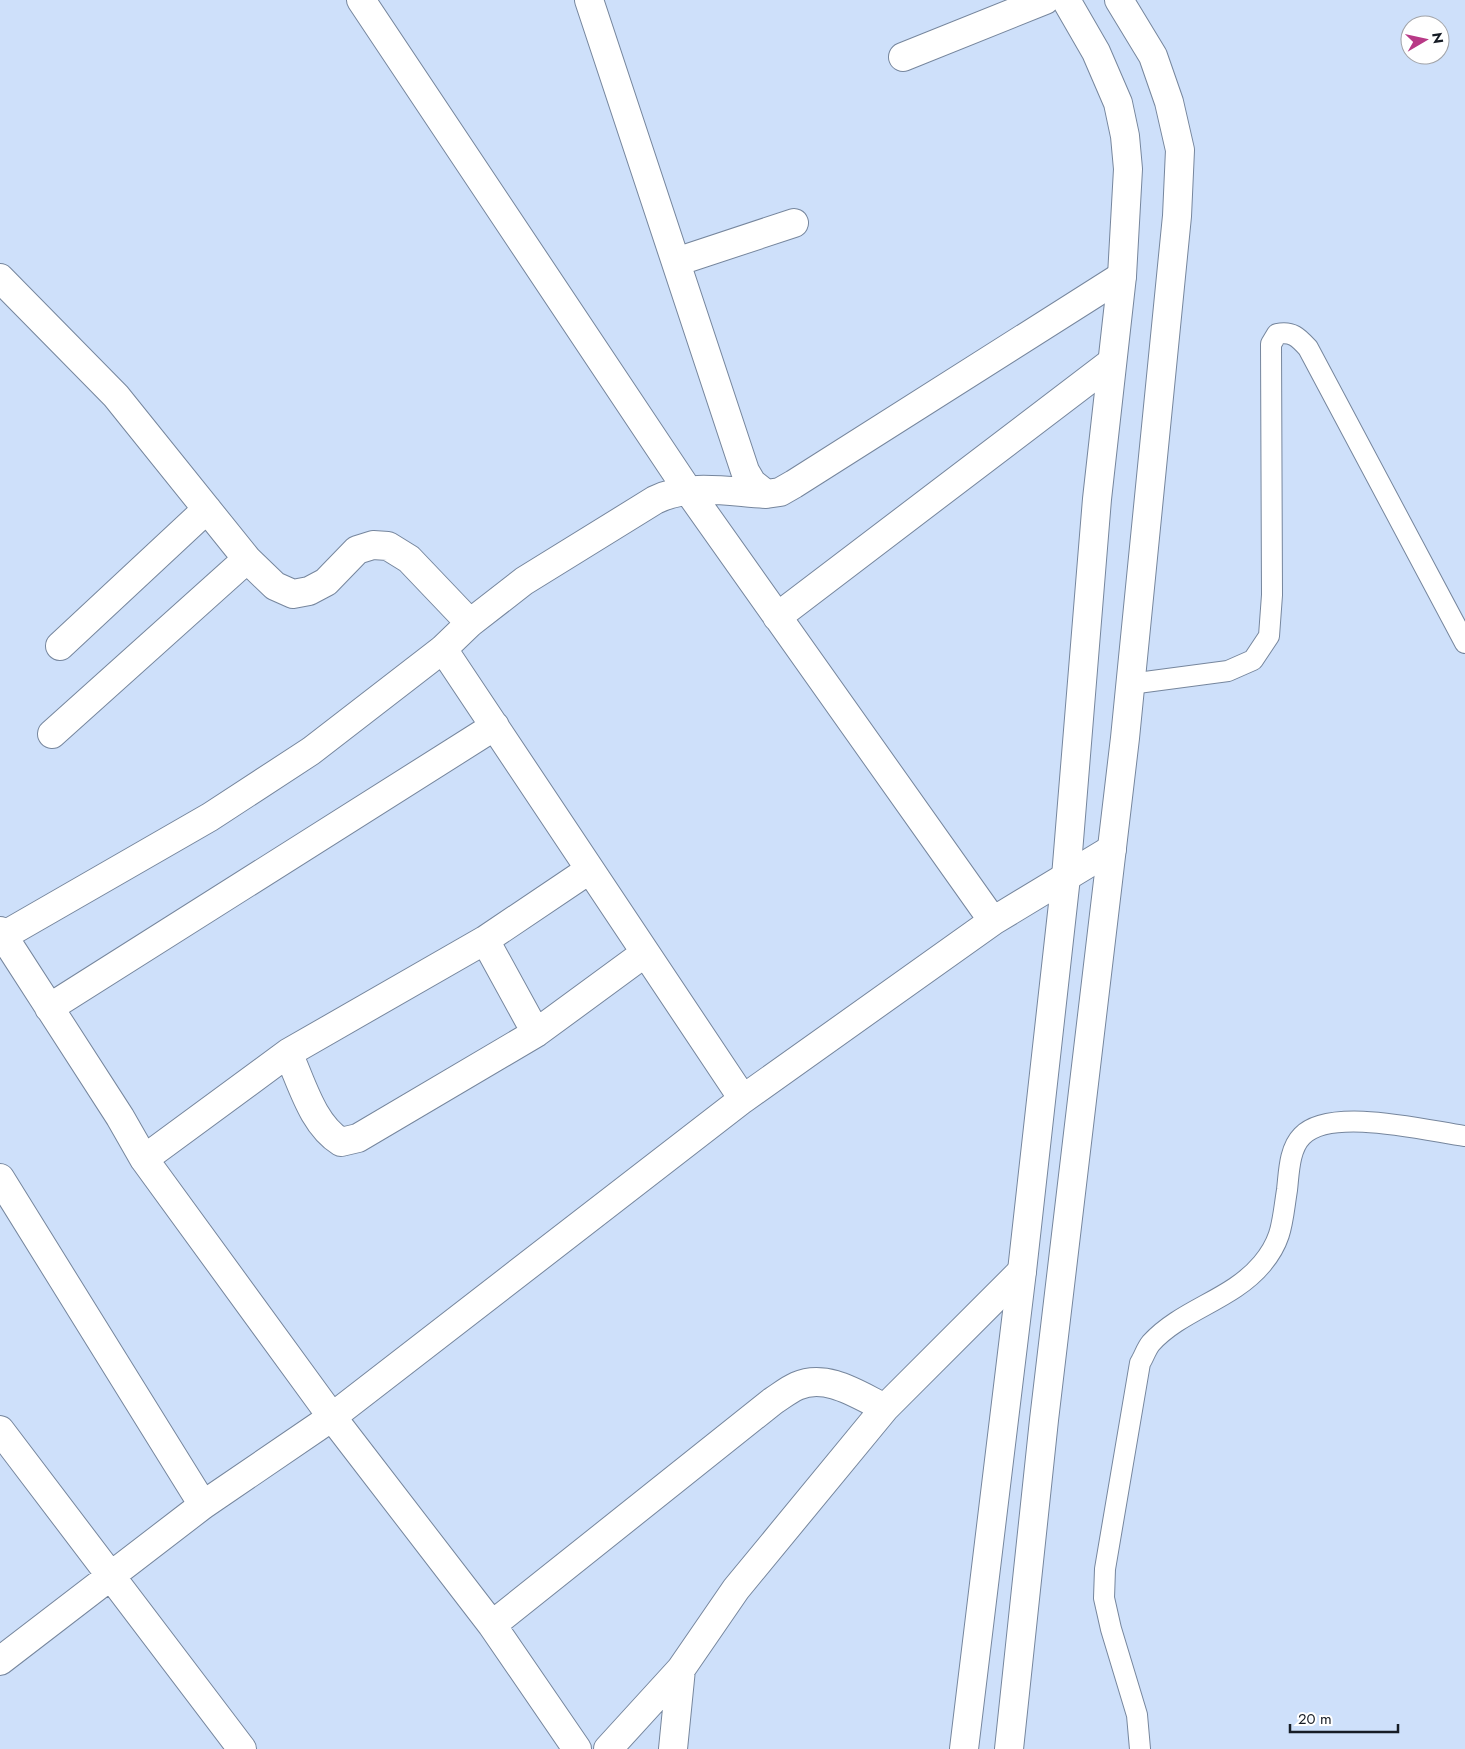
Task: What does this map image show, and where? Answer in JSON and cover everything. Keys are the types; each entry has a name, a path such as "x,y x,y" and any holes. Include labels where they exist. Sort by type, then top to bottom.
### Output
{"street":[{"path":"361,0 687,489 993,921"},
{"path":"589,0 745,471 752,482 766,494"},
{"path":"903,57 1045,0"},
{"path":"964,1749 1022,1271 1066,877 1097,499 1122,276 1128,169 1125,136 1118,103 1096,52 1066,0"},
{"path":"1010,1749 1044,1420 1130,684 1176,226 1180,150 1169,102 1153,56 1119,0"},
{"path":"676,262 794,223"},
{"path":"577,1749 492,1625 332,1417 144,1158 2,934 210,817 303,756 444,649 470,623 524,581 630,515 670,493 687,489 766,494 780,492 1122,276"},
{"path":"0,278 116,396 247,558 275,586 293,594 309,592 326,582 357,550 373,545 388,546 409,559 470,623"},
{"path":"778,617 1112,362"},
{"path":"60,646 207,509"},
{"path":"52,734 247,558"},
{"path":"444,649 589,870 743,1099"},
{"path":"49,1008 495,726"},
{"path":"0,1661 203,1505 332,1417 743,1099 993,921 1112,849"},
{"path":"144,1158 288,1052 485,940 589,870"},
{"path":"485,940 536,1033"},
{"path":"288,1052 316,1115 328,1134 341,1142 358,1138 536,1033 645,953"},
{"path":"1,1182 203,1505"},
{"path":"608,1749 680,1668 736,1589 885,1408 1022,1271"},
{"path":"492,1625 773,1401 796,1386 815,1381 835,1384 885,1408"},
{"path":"0,1430 242,1749"},
{"path":"673,1749 680,1668"}],"lane":[{"path":"1130,684 1228,671 1253,660 1269,636 1272,595 1271,344 1277,334 1288,332 1298,337 1308,348 1465,643"},
{"path":"1140,1749 1138,1715 1111,1629 1104,1598 1105,1569 1140,1364 1150,1344 1173,1324 1244,1283 1262,1264 1280,1239 1293,1151 1302,1136 1319,1127 1357,1120 1465,1136"}]}
